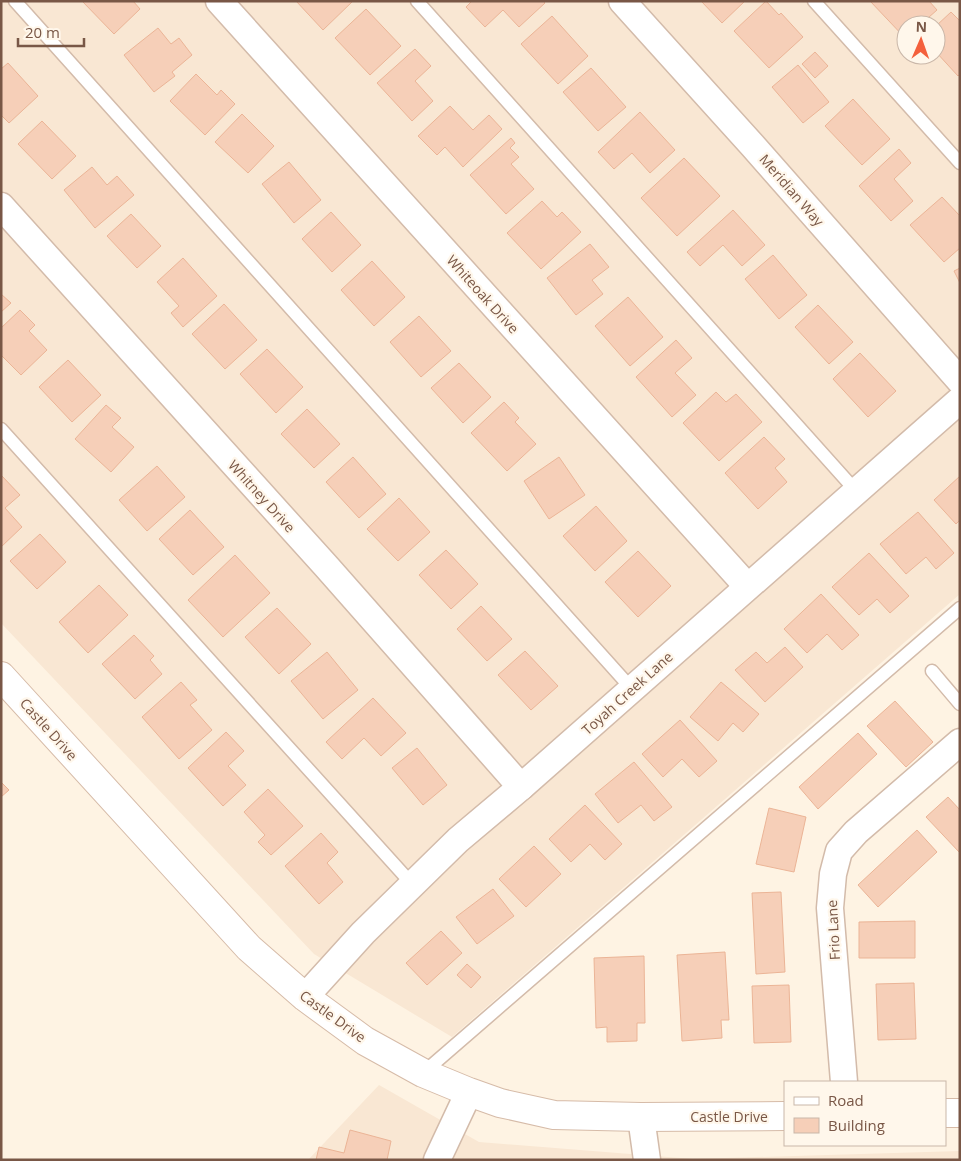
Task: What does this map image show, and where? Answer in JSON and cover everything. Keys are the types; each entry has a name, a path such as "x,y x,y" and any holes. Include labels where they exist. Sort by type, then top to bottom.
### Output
{"main road":[{"name":"Castle Drive","path":"1,676 249,948 305,997 365,1041 423,1073 469,1092 500,1103 554,1115 784,1116"},
{"path":"946,1113 960,1113"}],"street":[{"name":"Whiteoak Drive","path":"219,1 747,586"},
{"name":"Meridian Way","path":"622,1 960,380"},
{"name":"Whitney Drive","path":"1,206 339,581 521,787"},
{"name":"Toyah Creek Lane","path":"305,997 363,933 458,840 521,787 960,400"},
{"name":"Frio Lane","path":"844,1081 830,908 833,874 839,851 856,832 960,742"},
{"path":"437,1160 469,1092"},
{"path":"641,1116 647,1160"}],"lane":[{"path":"15,1 632,689"},
{"path":"417,1 856,491"},
{"path":"814,1 960,163"},
{"path":"1,429 412,884"},
{"path":"423,1073 960,608"},
{"path":"932,671 960,704"}],"shaded area":[{"path":"1,1 960,1 960,594 452,1037 314,954 1,623"},
{"path":"379,1085 479,1142 693,1159 960,1151 960,1160 308,1160"}],"building":[{"path":"82,1 133,1 140,9 114,34"},
{"path":"296,1 353,1 323,30"},
{"path":"472,1 543,1 545,3 519,27 503,10 485,27 466,7"},
{"path":"701,1 745,1 722,23"},
{"path":"766,1 779,15 781,13 803,37 769,68 734,31"},
{"path":"870,1 929,1 937,10 931,15 896,15 896,28"},
{"path":"366,9 401,46 370,75 335,38"},
{"path":"951,12 960,21 960,74 958,76 946,63 946,17"},
{"path":"552,16 588,56 558,84 521,44"},
{"path":"158,28 171,44 179,38 192,55 172,72 175,76 154,92 124,55"},
{"path":"415,49 431,66 415,81 433,101 412,121 377,83"},
{"path":"815,52 828,66 815,78 802,64"},
{"path":"8,63 38,96 9,123 1,115 1,69"},
{"path":"798,65 829,102 803,123 772,87"},
{"path":"591,68 626,107 598,131 563,92"},
{"path":"196,74 217,95 221,90 235,104 205,135 170,101"},
{"path":"853,99 890,139 862,165 825,126"},
{"path":"450,106 473,130 489,115 502,129 463,167 445,147 437,155 418,136"},
{"path":"640,112 675,150 650,173 632,153 614,169 598,152"},
{"path":"242,114 274,146 248,173 215,142"},
{"path":"42,121 76,156 52,179 18,144"},
{"path":"511,138 515,143 510,148 519,157 511,164 534,189 506,214 470,175"},
{"path":"899,149 911,163 894,179 913,201 891,221 859,186"},
{"path":"684,158 720,196 677,236 641,198"},
{"path":"289,162 321,200 294,223 262,184"},
{"path":"92,167 107,185 117,176 134,195 95,228 64,190"},
{"path":"942,197 960,216 960,248 944,262 910,225"},
{"path":"542,201 557,217 562,212 581,232 541,269 507,233"},
{"path":"733,210 765,245 742,266 723,245 700,266 687,252"},
{"path":"331,212 361,245 332,272 302,239"},
{"path":"131,214 161,246 137,268 107,236"},
{"path":"590,244 609,267 592,280 603,294 576,315 547,278"},
{"path":"773,255 807,295 779,319 745,279"},
{"path":"183,258 217,296 183,327 171,313 179,306 157,282"},
{"path":"372,261 405,297 374,326 341,290"},
{"path":"960,268 960,283 954,271"},
{"path":"1,294 11,303 1,312"},
{"path":"628,297 663,337 630,366 595,326"},
{"path":"224,304 257,340 225,369 192,334"},
{"path":"818,305 853,342 829,364 795,327"},
{"path":"20,310 35,325 29,331 47,350 21,375 1,355 1,328"},
{"path":"419,316 451,351 421,377 390,342"},
{"path":"676,340 692,358 675,373 696,395 672,417 636,377"},
{"path":"267,349 303,387 276,413 240,374"},
{"path":"860,353 896,391 868,417 833,379"},
{"path":"68,360 101,395 72,422 39,387"},
{"path":"459,363 491,397 463,423 431,388"},
{"path":"716,392 726,402 736,394 762,422 719,461 683,423"},
{"path":"504,402 519,418 515,422 536,444 507,471 471,433"},
{"path":"106,405 121,418 112,427 134,447 111,472 75,439"},
{"path":"307,409 340,444 314,468 281,434"},
{"path":"764,437 785,459 775,468 787,482 758,509 725,473"},
{"path":"353,457 386,494 359,518 326,482"},
{"path":"559,457 585,495 549,519 524,481"},
{"path":"157,466 185,497 147,531 119,500"},
{"path":"960,476 960,520 956,524 934,500"},
{"path":"1,477 20,495 5,508 22,527 1,547"},
{"path":"399,498 430,532 398,561 367,529"},
{"path":"596,506 627,541 595,571 563,536"},
{"path":"190,510 224,547 193,575 159,539"},
{"path":"918,512 954,553 936,569 926,557 906,574 880,544"},
{"path":"40,534 66,562 37,589 10,561"},
{"path":"446,550 478,584 451,609 419,575"},
{"path":"638,551 671,586 638,617 605,582"},
{"path":"869,553 909,596 890,613 877,599 859,615 832,587"},
{"path":"235,555 270,593 223,637 188,600"},
{"path":"99,585 128,615 88,653 59,622"},
{"path":"821,594 859,635 842,650 827,634 807,653 784,629"},
{"path":"481,606 512,639 487,661 457,629"},
{"path":"277,608 311,644 279,674 245,637"},
{"path":"134,635 154,656 150,660 162,674 135,699 102,664"},
{"path":"785,647 803,667 765,702 735,670 756,652 767,663"},
{"path":"525,651 558,686 531,710 498,675"},
{"path":"327,652 358,690 323,719 291,681"},
{"path":"181,682 197,700 190,705 212,730 179,759 142,717"},
{"path":"721,682 759,714 743,732 733,723 718,741 690,717"},
{"path":"373,698 406,733 381,756 364,738 342,759 326,742"},
{"path":"895,701 933,742 906,767 867,726"},
{"path":"680,720 717,761 699,777 682,759 663,777 642,754"},
{"path":"226,732 244,751 228,766 246,785 223,806 188,768"},
{"path":"858,733 877,754 818,809 799,787"},
{"path":"417,748 447,785 423,805 392,768"},
{"path":"634,762 672,807 654,821 641,805 618,823 595,794"},
{"path":"1,782 9,790 1,797"},
{"path":"268,789 303,826 271,855 258,842 265,835 244,812"},
{"path":"948,797 960,810 960,853 926,817"},
{"path":"585,805 622,844 605,860 590,844 571,862 549,839"},
{"path":"769,808 806,817 794,872 756,864"},
{"path":"917,830 937,852 878,907 858,885"},
{"path":"321,833 338,852 327,863 343,882 319,904 285,866"},
{"path":"534,846 561,874 526,907 499,879"},
{"path":"493,889 514,916 477,944 456,917"},
{"path":"781,892 785,972 756,974 752,893"},
{"path":"915,921 915,958 859,958 859,922"},
{"path":"441,931 462,953 427,985 406,963"},
{"path":"725,952 729,1020 721,1020 722,1038 682,1041 677,955"},
{"path":"644,956 645,1023 637,1023 637,1041 607,1042 607,1027 596,1028 594,958"},
{"path":"467,964 481,977 471,988 457,975"},
{"path":"914,983 916,1039 878,1040 876,984"},
{"path":"789,985 791,1042 754,1043 752,986"},
{"path":"350,1130 391,1141 387,1160 316,1160 319,1147 344,1153"}]}
